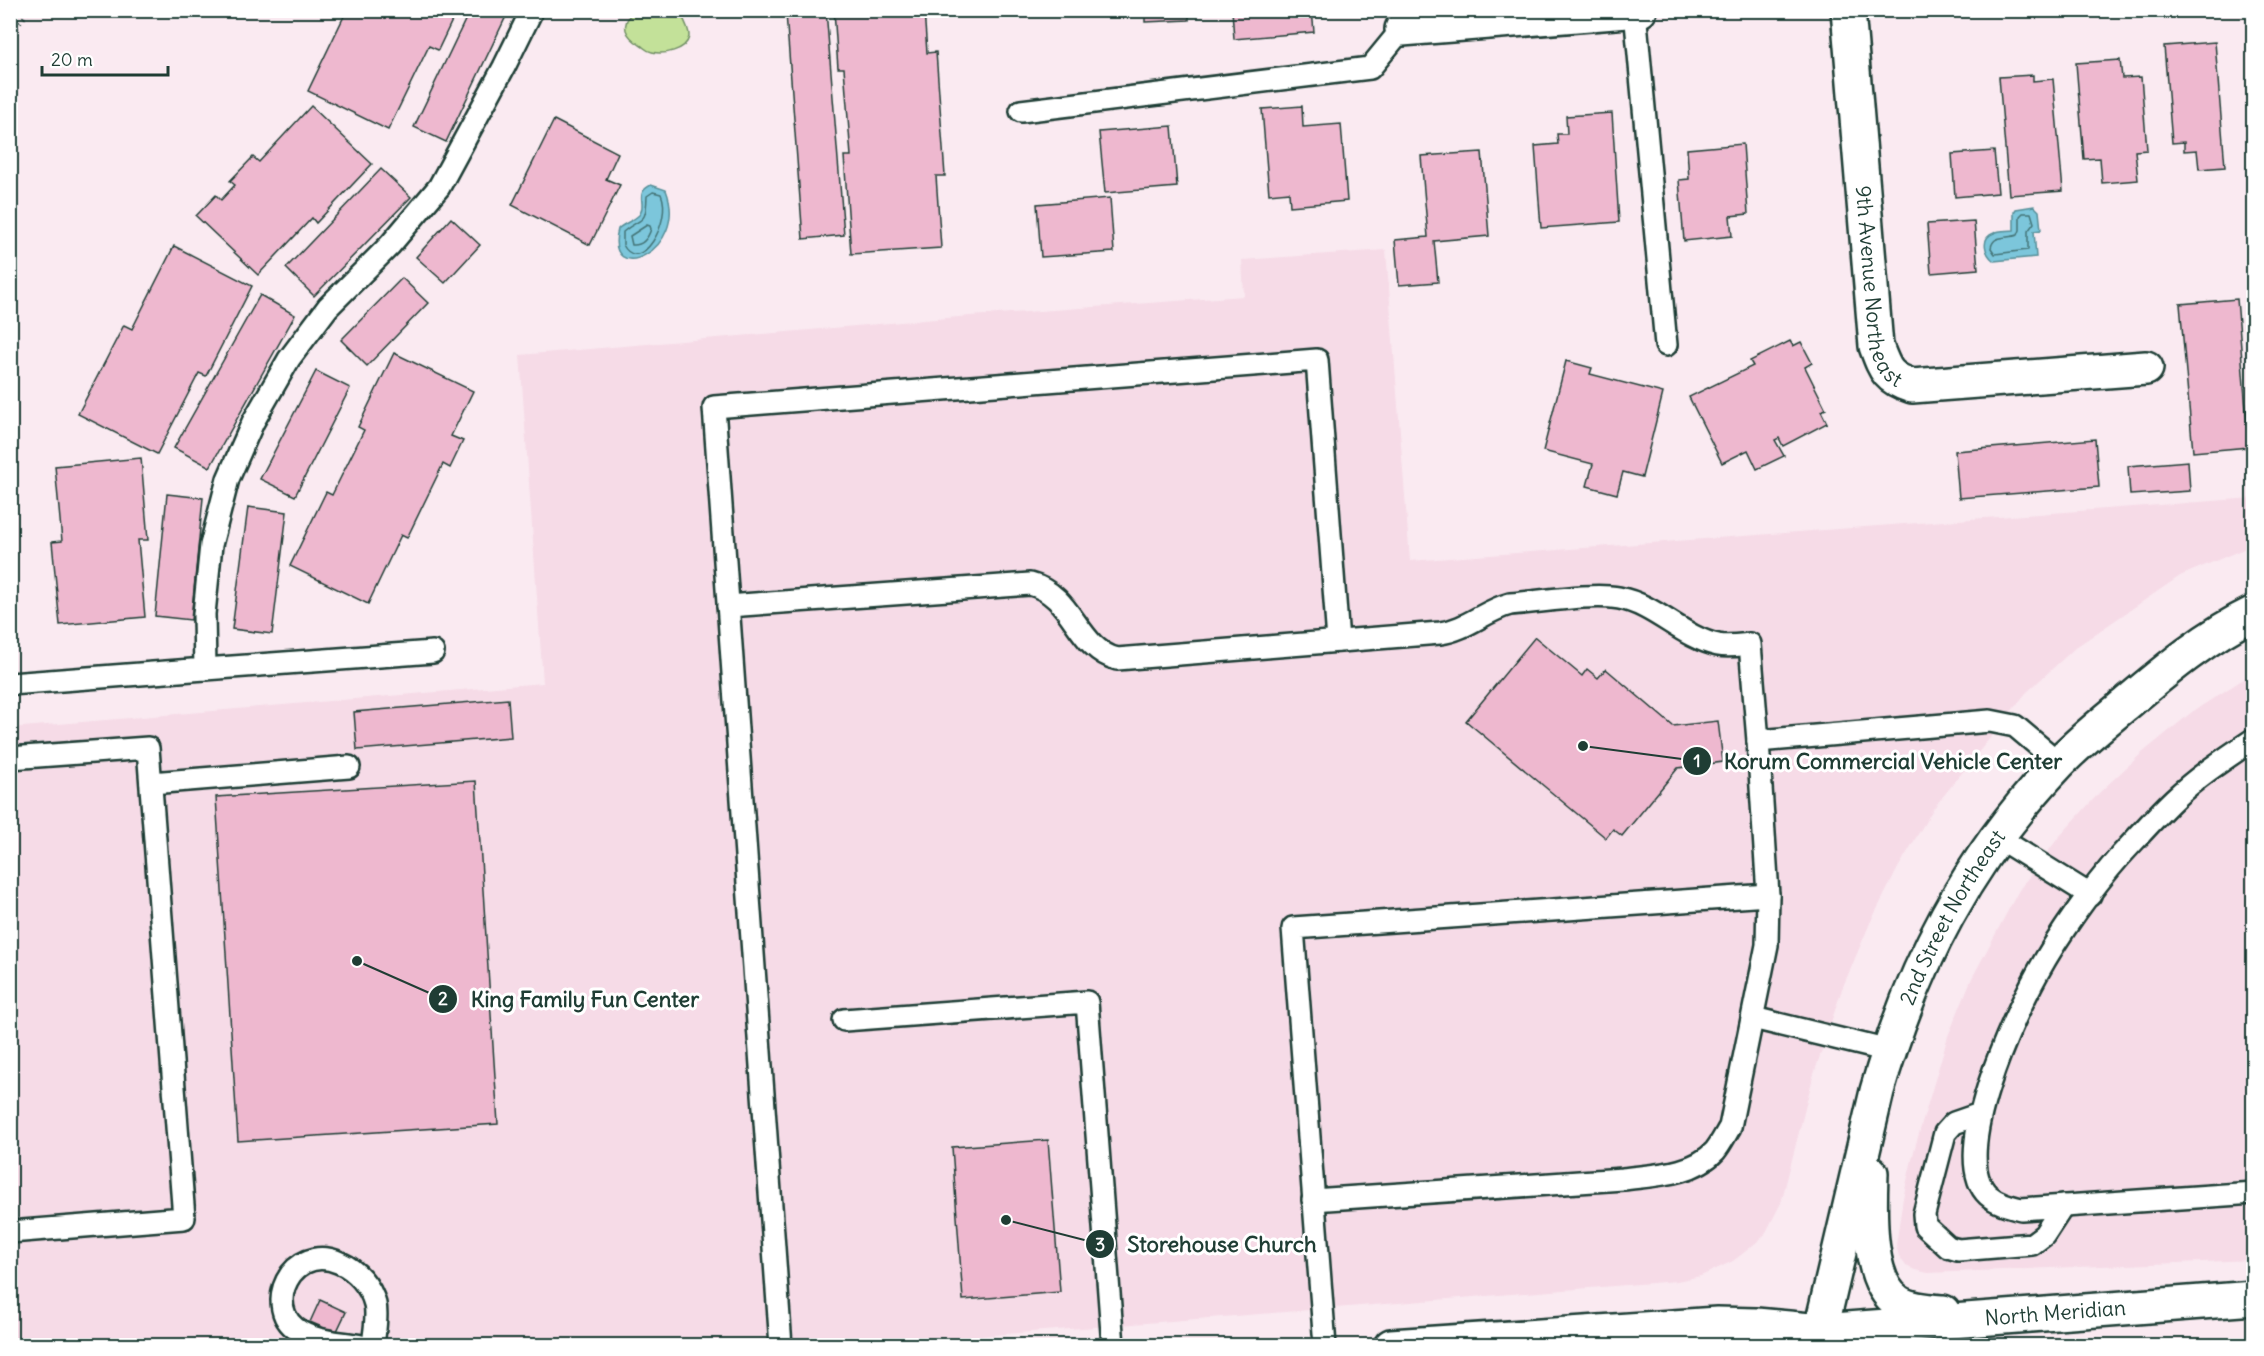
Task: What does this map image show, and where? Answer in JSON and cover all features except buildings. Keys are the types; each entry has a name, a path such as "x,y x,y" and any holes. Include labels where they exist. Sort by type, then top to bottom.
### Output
{"main road":[{"path":"1416,22 1640,10"},
{"name":"9th Avenue Northeast","path":"1848,10 1876,346 1884,369 1897,381 1912,386 2146,368"},
{"name":"2nd Street Northeast","path":"1819,1338 1888,1051 1930,946 1969,876 2023,804 2059,763 2133,698 2194,650 2253,613"},
{"path":"1877,1091 1870,1198 1871,1230 1877,1272 1885,1287 1898,1302 1926,1311 2021,1316"},
{"name":"North Meridian","path":"1770,1346 1819,1338 2021,1316 2253,1298"},
{"name":"North Meridian","path":"1391,1346 1717,1324 1756,1325 1819,1338"}],"lane":[{"path":"205,669 204,614 211,545 228,480 254,422 288,359 328,307 390,245 439,187 532,10"},
{"path":"1635,11 1666,345"},
{"path":"1021,111 1370,68 1416,22"},
{"path":"781,1346 714,407 1317,360 1338,641"},
{"path":"728,606 1030,584 1042,587 1051,593 1069,612 1094,647 1101,653 1117,659 1455,631 1497,608 1510,604 1601,597 1619,598 1640,604 1701,640 1719,645 1750,645 1768,895 1767,945 1730,1127 1714,1152 1689,1168 1623,1179 1313,1200"},
{"path":"10,684 433,652"},
{"path":"1758,741 1990,721 2015,726 2059,763"},
{"path":"2253,739 2211,769 2174,800 2120,856 2090,895 2037,974 2011,1028 1980,1114 1975,1136 1974,1159 1978,1178 1986,1194 2000,1203 2021,1209 2253,1193"},
{"path":"10,758 148,748 184,1218 10,1232"},
{"path":"151,783 349,767"},
{"path":"1997,837 2090,895"},
{"path":"1325,1346 1293,928 1768,895"},
{"path":"844,1020 1087,1002 1113,1346"},
{"path":"1752,1018 1888,1051"},
{"path":"1980,1114 1954,1123 1945,1133 1924,1214 1925,1227 1948,1247 1958,1250 2032,1244 2043,1235 2063,1206"},
{"path":"361,1346 310,1336 295,1329 286,1319 282,1307 282,1294 287,1279 296,1268 311,1259 325,1257 341,1262 357,1275 375,1304 373,1346"}],"path":[{"path":"10,38 29,10"}],"shaded area":[{"path":"1386,250 1410,561 2253,498 2253,545 2180,576 2076,647 2026,693 1933,809 1898,868 1870,923 1842,989 1813,1077 1781,1203 1764,1236 1746,1251 1733,1261 1701,1276 1677,1281 866,1345 11,1346 11,728 543,683 520,355 970,316 1244,296 1242,260"},
{"path":"2253,673 2253,1260 1928,1273 1906,1266 1899,1256 1896,1245 1903,1198 1915,1147 1948,1036 1971,980 2019,890 2059,837 2100,792 2142,753 2192,712"}],"green space":[{"path":"633,11 679,11 688,31 687,42 679,49 668,52 648,51 631,38 626,30 626,21"}],"water":[{"path":"651,185 666,190 670,212 667,231 657,245 645,255 633,259 623,257 617,247 618,229 639,215 643,192"},
{"path":"2034,206 2039,211 2041,230 2034,231 2036,257 1994,261 1986,250 1987,238 1996,232 2014,230 2016,209"}],"place":[{"name":"Korum Commercial Vehicle Center","path":"1583,746"},
{"name":"King Family Fun Center","path":"357,961"},
{"name":"Storehouse Church","path":"1006,1220"}]}
